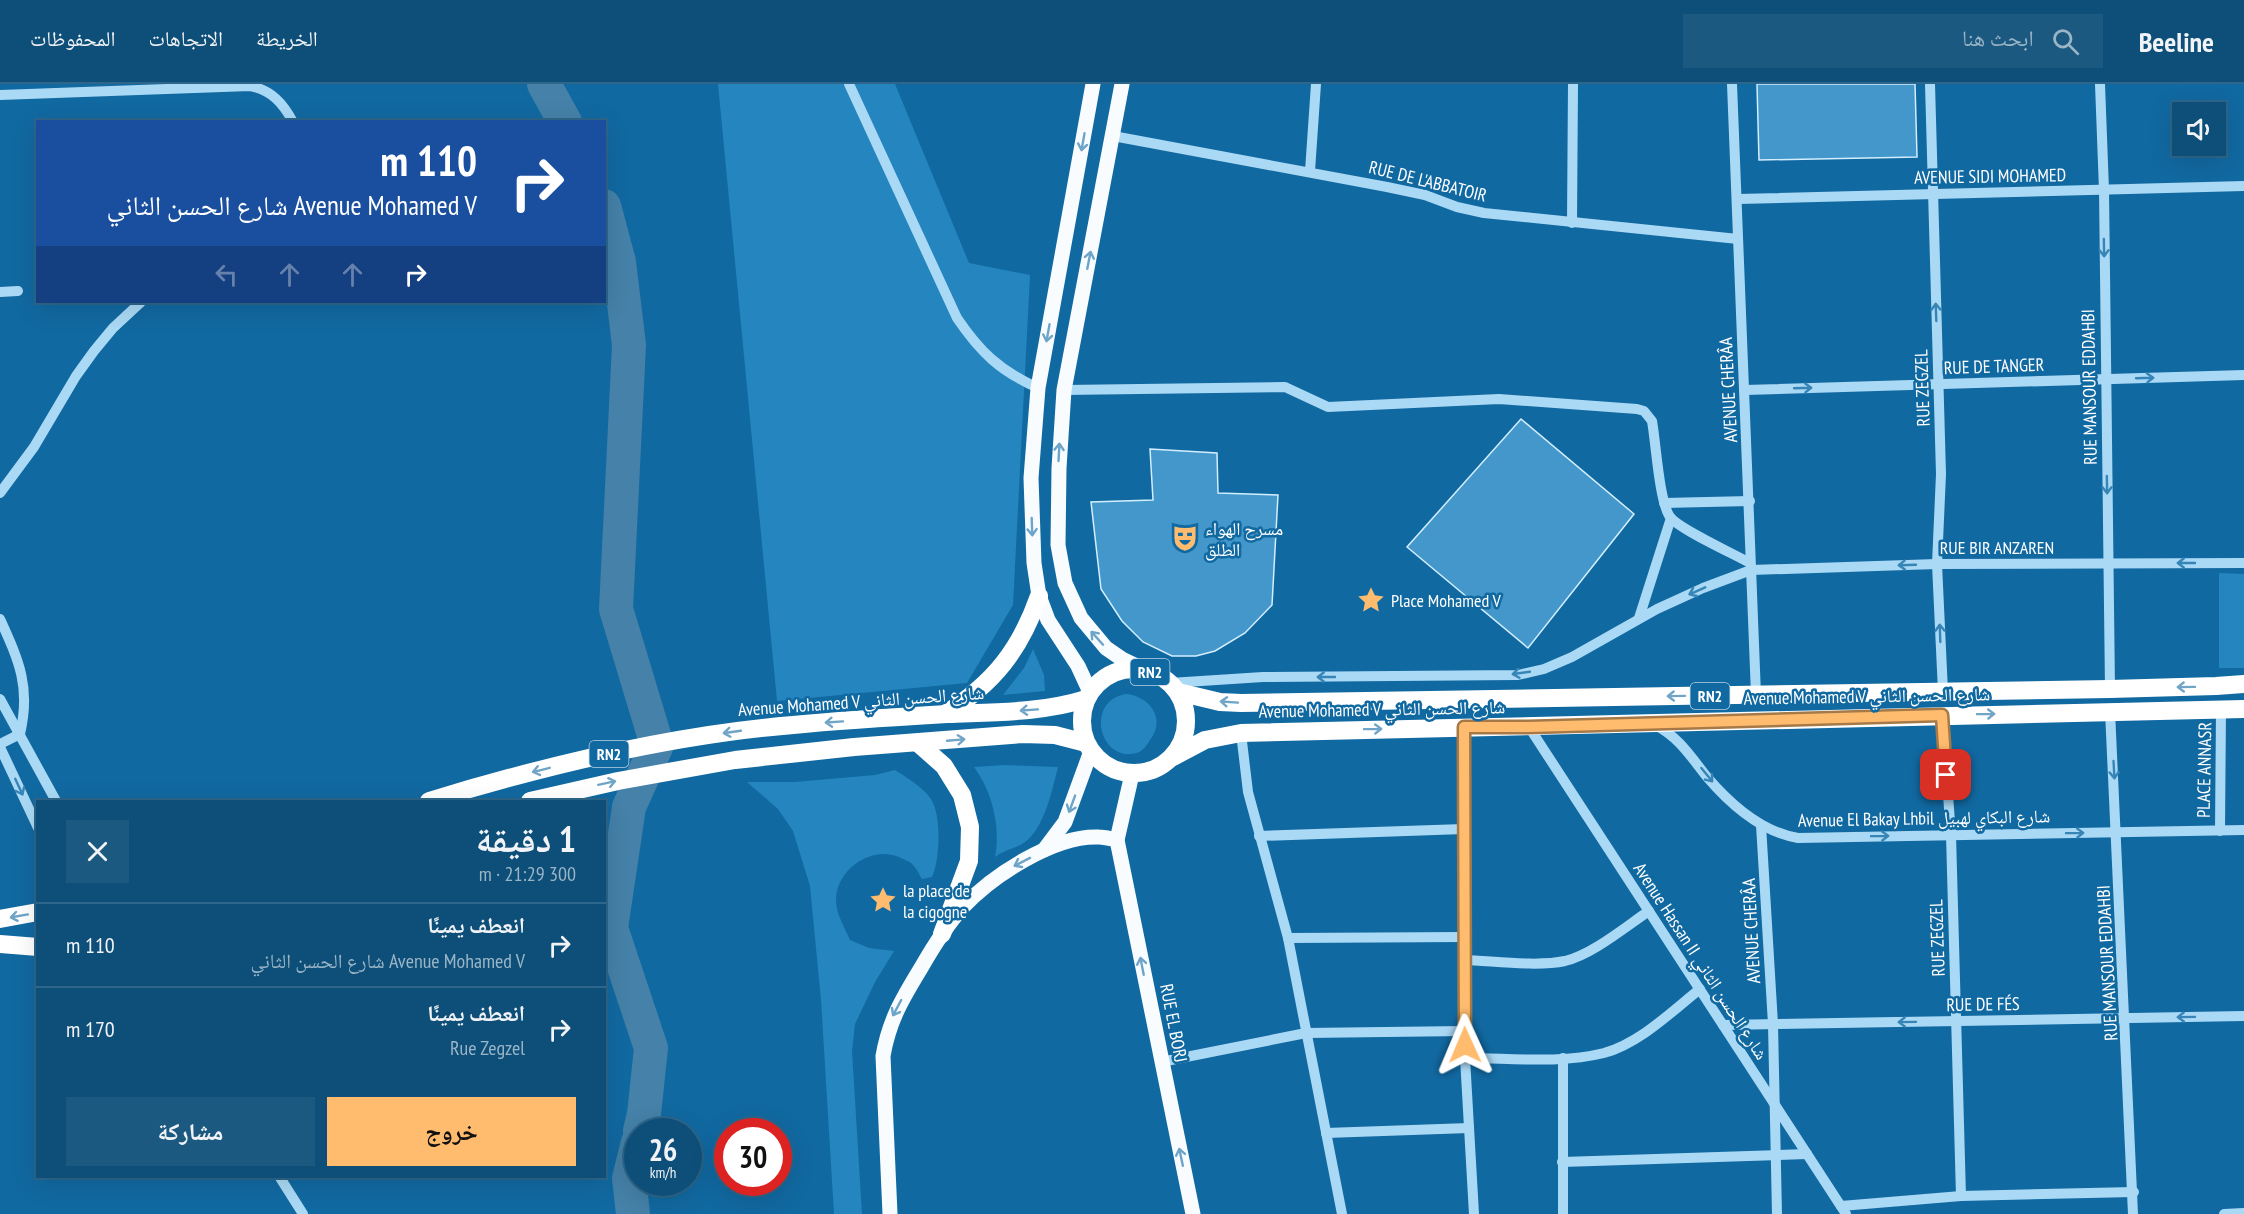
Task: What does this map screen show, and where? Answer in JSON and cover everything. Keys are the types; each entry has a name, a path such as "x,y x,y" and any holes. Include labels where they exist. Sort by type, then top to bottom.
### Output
{"highway":[{"path":"945,714 981,689 1010,656 1022,637 1039,596"},
{"name":"RN2","path":"535,800 664,772 793,753 918,742 1039,734 1088,747 1104,764 1118,771 1132,774 1148,772 1161,766 1173,757 1181,746 1186,732 1187,718 1184,705 1174,687 1159,675 1145,670 1120,670 1108,675 1088,696"},
{"name":"Avenue Mohamed V شارع الحسن الثاني","path":"1174,687 1220,702 1241,703 2110,689 2244,684"},
{"path":"1088,696 1081,721 1088,747"},
{"name":"Avenue Mohamed V شارع الحسن الثاني","path":"433,800 510,778 609,754 680,741 790,725 1039,710 1088,696"},
{"name":"Avenue Mohamed V شارع الحسن الثاني","path":"1173,757 1205,740 1241,732 2244,709"},
{"path":"918,742 944,766 962,795 970,827 969,861 942,933"},
{"path":"0,919 36,912"},
{"path":"0,944 36,947"}],"main road":[{"path":"1088,696 1078,666 1048,620 1039,596 1034,563 1031,507 1038,388 1093,84"},
{"path":"1122,84 1064,390 1058,545 1065,583 1076,609 1092,633 1114,653 1145,670"},
{"path":"1044,851 1065,822 1088,747"},
{"path":"890,1214 883,1056 886,1035 893,1014 942,933 962,908 987,885 1014,866 1044,851 1078,839 1099,837 1117,840 1132,774"},
{"name":"RUE EL BORJ","path":"1117,840 1193,1214"}],"street":[{"path":"849,84 957,318 993,362 1015,377 1038,388"},
{"path":"1310,171 1316,84"},
{"path":"1572,223 1573,84"},
{"name":"AVENUE CHERÂA","path":"1732,84 1756,695"},
{"name":"RUE ZEGZEL","path":"1930,84 1941,474 1937,564 1943,692"},
{"name":"RUE MANSOUR EDDAHBI","path":"2100,84 2104,190 2110,689"},
{"path":"0,95 250,86 275,96 292,120"},
{"name":"RUE DE L'ABBATOIR","path":"1113,136 1310,171 1425,195 1458,207 1484,213 1738,239"},
{"name":"AVENUE SIDI MOHAMED","path":"1738,199 2244,186"},
{"path":"0,292 18,291"},
{"path":"0,493 34,447 76,375 113,328 140,303"},
{"name":"RUE DE TANGER","path":"1745,390 2244,375"},
{"path":"1064,390 1285,387 1328,407 1499,399 1637,409 1649,416 1653,422 1664,503 1671,518 1751,566"},
{"path":"1664,503 1750,501"},
{"path":"1639,618 1671,518"},
{"name":"RUE BIR ANZAREN","path":"1751,566 2108,562 2244,563"},
{"path":"1174,687 1263,677 1518,675 1544,669 1572,657 1639,618 1751,566"},
{"path":"0,619 18,657 24,685 24,717 20,734 0,745 36,824"},
{"path":"0,699 55,800"},
{"name":"PLACE ANNASR","path":"2220,831 2221,709"},
{"name":"RUE MANSOUR EDDAHBI","path":"2110,711 2134,1192 2133,1214"},
{"name":"RUE ZEGZEL","path":"1942,715 1951,835 1961,1196"},
{"name":"Avenue El Bakay Lhbil شارع البكاي لهبيل","path":"1649,722 1675,738 1686,748 1719,789 1739,808 1761,825 1779,834 1798,838 2244,830"},
{"path":"1464,727 1465,1031 1474,1214"},
{"name":"Avenue Hassan II شارع الحسن الثاني","path":"1529,727 1844,1210"},
{"path":"1241,732 1248,792 1288,938 1342,1214"},
{"name":"AVENUE CHERÂA","path":"1761,825 1773,1024 1777,1214"},
{"path":"1259,836 1464,828"},
{"path":"1464,960 1551,963 1568,960 1593,948 1649,911"},
{"path":"1288,938 1464,937"},
{"path":"1466,1058 1563,1058 1604,1053 1630,1041 1700,989"},
{"name":"RUE DE FÉS","path":"1723,1025 2244,1016"},
{"path":"1161,1062 1306,1033 1465,1031"},
{"path":"1563,1058 1563,1214"},
{"path":"1326,1133 1469,1128"},
{"path":"1562,1162 1808,1155"},
{"path":"280,1178 303,1214"},
{"path":"1844,1210 1961,1196 2134,1192"},
{"path":"2224,1214 2244,1214"}],"shaded area":[{"path":"718,84 895,84 969,263 1030,275 1013,605 967,683 777,701"},
{"path":"2219,573 2244,574 2244,668 2219,668"},
{"path":"1033,649 1044,675 1045,691 1003,695 1024,668"},
{"path":"1127,694 1136,696 1149,705 1154,711 1157,725 1145,748 1137,753 1124,754 1113,749 1106,740 1101,718 1105,707 1114,698"},
{"path":"1005,765 1058,767 1047,808 1038,827 1025,842 995,857 997,834 994,810 986,787 974,767"},
{"path":"895,770 922,789 933,803 938,829 937,861 932,877 922,879 910,862 888,854 877,854 867,857 849,870 838,889 837,910 850,940 869,948 894,951 875,982 855,1024 852,1051 862,1214 834,1214 821,1000 810,886 793,831 778,809 747,782 795,782 875,775"}],"building":[{"path":"1757,84 1915,84 1917,157 1759,160"},
{"path":"1521,419 1634,514 1528,648 1407,547"},
{"name":"مسرح الهواء الطلق","path":"1150,449 1217,453 1218,493 1278,495 1272,605 1245,633 1215,651 1196,656 1172,656 1143,642 1122,621 1101,589 1091,502 1153,500"}],"waterway":[{"path":"544,84 564,120"},
{"path":"606,213 619,262 629,345 616,609 657,745 629,807 611,928 651,1048 643,1118"},
{"path":"631,1196 633,1214"}],"place":[{"name":"مسرح الهواء الطلق","path":"1185,538"},
{"name":"Place Mohamed V","path":"1371,600"},
{"name":"la place de la cigogne","path":"883,900"}],"route":[{"path":"1465,1045 1464,727 1942,715 1946,775"}]}
